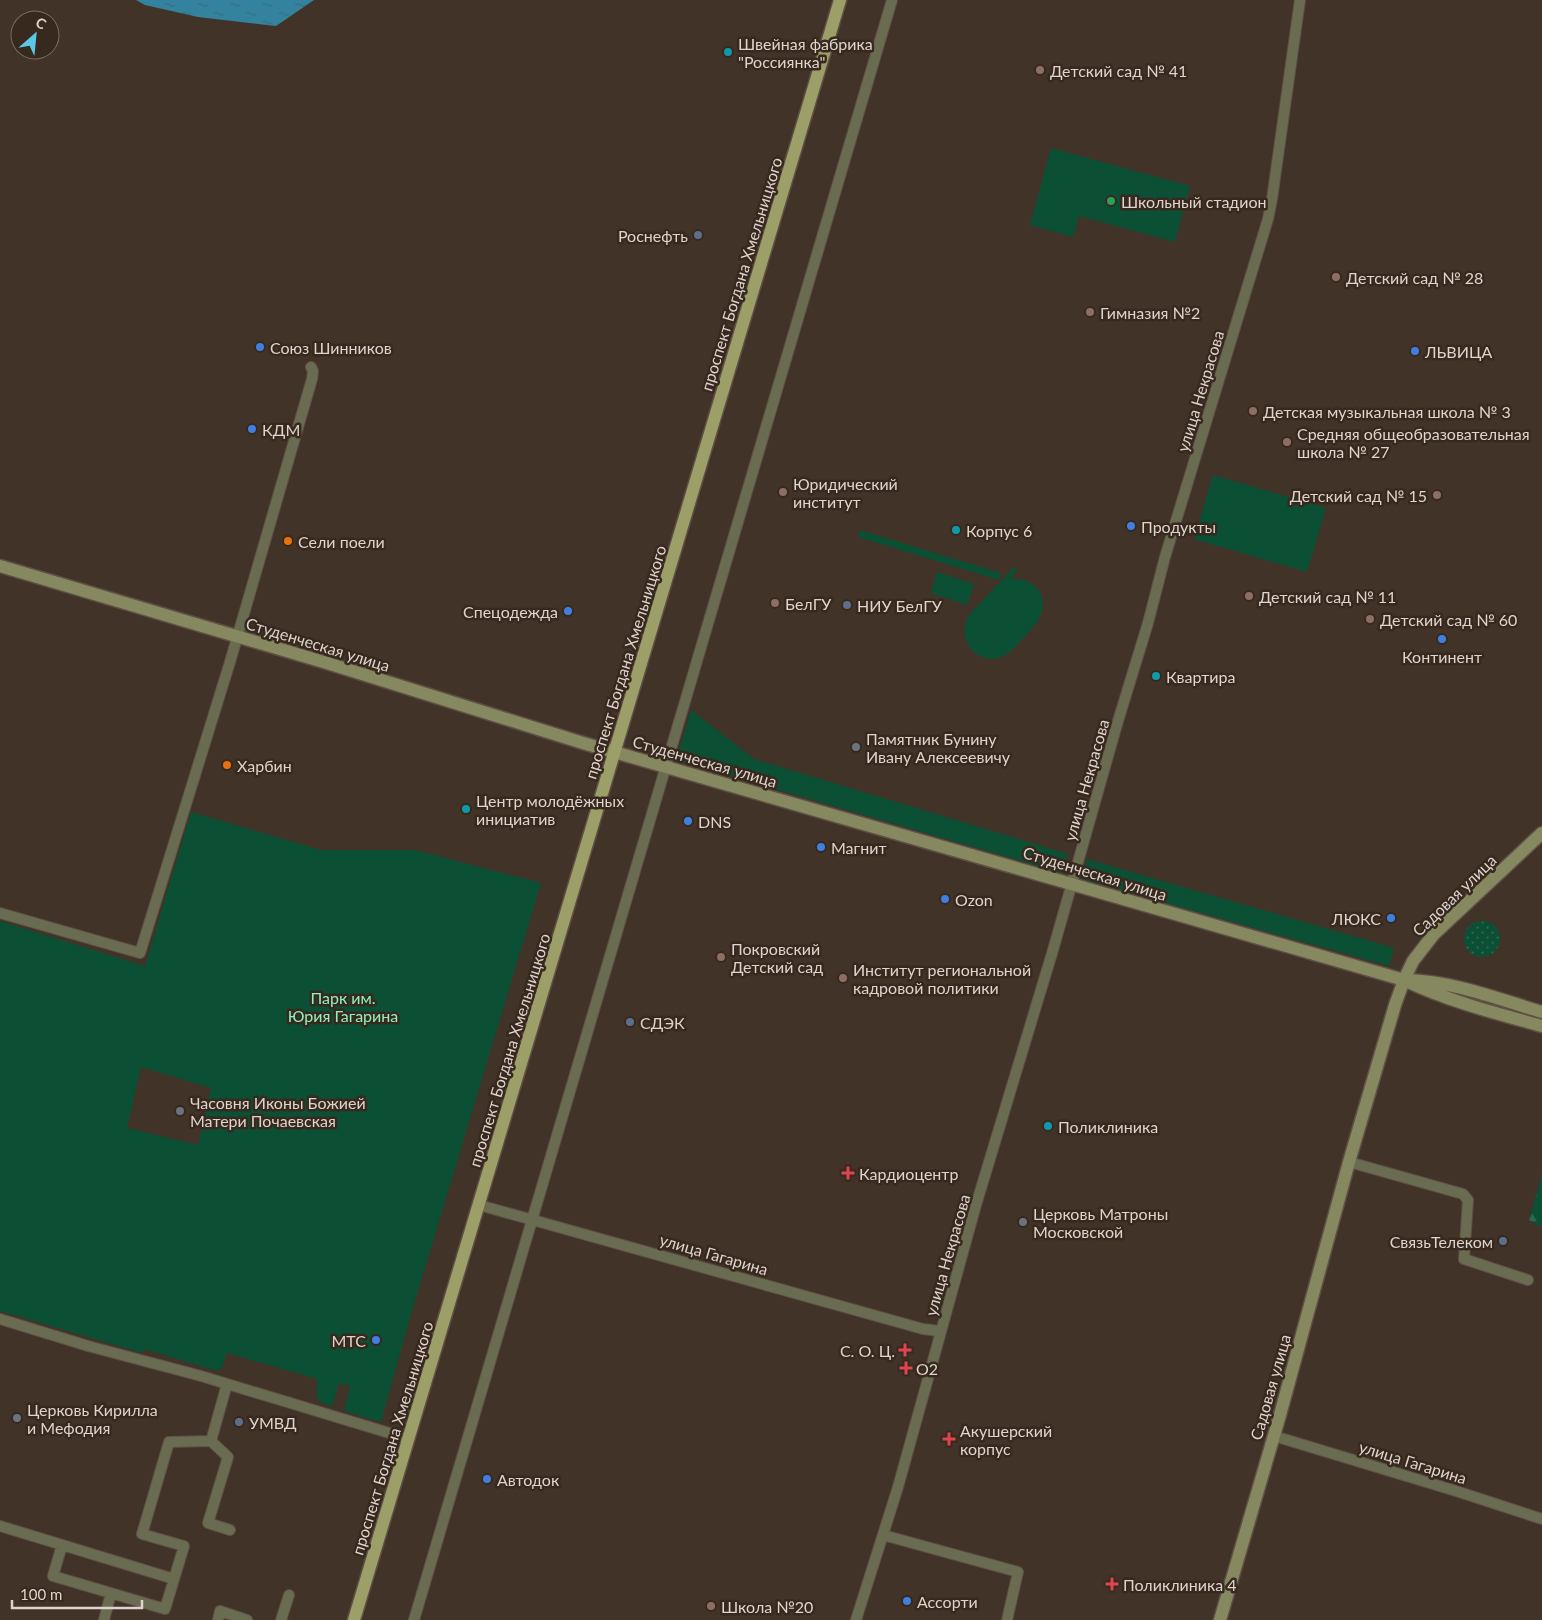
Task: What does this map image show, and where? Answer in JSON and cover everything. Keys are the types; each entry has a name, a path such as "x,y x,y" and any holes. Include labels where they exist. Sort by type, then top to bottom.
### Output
{"main road":[{"name":"проспект Богдана Хмельницкого","path":"354,1620 840,0"},
{"name":"Студенческая улица","path":"0,566 237,636 615,752 1404,980 1452,1000 1542,1026"},
{"name":"Садовая улица","path":"1220,1620 1274,1436 1348,1162 1404,980 1413,961 1434,934 1542,833"},
{"name":"Студенческая улица","path":"1404,980 1430,981 1456,987 1542,1012"}],"street":[{"path":"414,1620 892,0"},
{"name":"улица Некрасова","path":"856,1620 898,1486 940,1331 1072,884 1165,557 1268,219 1300,0"},
{"path":"0,912 140,953 237,636 312,379 313,371 311,367"},
{"path":"1348,1162 1463,1194 1468,1200 1464,1259 1528,1280"},
{"name":"улица Гагарина","path":"479,1205 923,1329 940,1331"},
{"path":"0,1319 88,1346 227,1384 409,1439"},
{"path":"210,1441 227,1384"},
{"name":"улица Гагарина","path":"1274,1436 1456,1490 1542,1519"},
{"path":"62,1545 53,1576 165,1609 184,1546 142,1534 169,1442 210,1441 228,1457 208,1524 230,1530"},
{"path":"0,1526 174,1579"},
{"path":"883,1535 1018,1572 1007,1620"},
{"path":"104,1620 112,1593"},
{"path":"281,1620 289,1595"},
{"path":"218,1620 220,1611 247,1620"}],"green space":[{"name":"Школьный стадион","path":"1051,148 1190,186 1175,242 1079,216 1073,237 1030,225"},
{"path":"1213,475 1326,508 1307,572 1194,539"},
{"path":"860,530 1001,573 999,580 858,537"},
{"path":"1014,567 1017,570 1010,579 1027,581 1039,590 1043,604 1042,612 1038,621 1009,652 995,658 986,658 972,650 967,642 965,624 969,615"},
{"path":"937,572 974,584 967,605 931,593"},
{"path":"691,710 754,759 1068,854 1062,873 676,760"},
{"name":"Парк им. Юрия Гагарина","path":"191,812 321,850 415,850 541,883 409,1321 381,1422 344,1411 350,1386 339,1383 332,1407 317,1400 317,1379 227,1353 221,1370 213,1370 144,1349 142,1353 0,1311 0,921 145,966","holes":["141,1067 211,1088 198,1145 127,1128"]},
{"path":"1087,859 1394,948 1389,966 1081,879"},
{"path":"1482,921 1494,927 1500,939 1494,951 1482,957 1470,951 1464,939 1470,927"},
{"path":"1542,1174 1542,1227 1529,1220"}],"water":[{"path":"136,0 314,0 276,26 198,17 145,5"}],"place":[{"name":"Швейная фабрика \"Россиянка\"","path":"728,52"},
{"name":"Детский сад № 41","path":"1040,70"},
{"name":"Школьный стадион","path":"1111,201"},
{"name":"Роснефть","path":"698,235"},
{"name":"Детский сад № 28","path":"1336,277"},
{"name":"Гимназия №2","path":"1090,312"},
{"name":"Союз Шинников","path":"260,347"},
{"name":"ЛЬВИЦА","path":"1415,351"},
{"name":"Детская музыкальная школа № 3","path":"1253,411"},
{"name":"КДМ","path":"252,429"},
{"name":"Средняя общеобразовательная школа № 27","path":"1287,442"},
{"name":"Юридический институт","path":"783,492"},
{"name":"Детский сад № 15","path":"1437,495"},
{"name":"Продукты","path":"1131,526"},
{"name":"Корпус 6","path":"956,530"},
{"name":"Сели поели","path":"288,541"},
{"name":"Детский сад № 11","path":"1249,596"},
{"name":"БелГУ","path":"775,603"},
{"name":"НИУ БелГУ","path":"847,605"},
{"name":"Спецодежда","path":"568,611"},
{"name":"Детский сад № 60","path":"1370,619"},
{"name":"Континент","path":"1442,639"},
{"name":"Квартира","path":"1156,676"},
{"name":"Памятник Бунину Ивану Алексеевичу","path":"856,747"},
{"name":"Харбин","path":"227,765"},
{"name":"Центр молодёжных инициатив","path":"466,809"},
{"name":"DNS","path":"688,821"},
{"name":"Магнит","path":"821,847"},
{"name":"Ozon","path":"945,899"},
{"name":"ЛЮКС","path":"1391,918"},
{"name":"Покровский Детский сад","path":"721,957"},
{"name":"Институт региональной кадровой политики","path":"843,978"},
{"name":"СДЭК","path":"630,1022"},
{"name":"Часовня Иконы Божией Матери Почаевская","path":"180,1111"},
{"name":"Поликлиника","path":"1048,1126"},
{"name":"Кардиоцентр","path":"848,1173"},
{"name":"Церковь Матроны Московской","path":"1023,1222"},
{"name":"СвязьТелеком","path":"1503,1241"},
{"name":"МТС","path":"376,1340"},
{"name":"С. О. Ц.","path":"905,1350"},
{"name":"O2","path":"906,1368"},
{"name":"Церковь Кирилла и Мефодия","path":"17,1418"},
{"name":"УМВД","path":"239,1422"},
{"name":"Акушерский корпус","path":"949,1439"},
{"name":"Автодок","path":"487,1479"},
{"name":"Поликлиника 4","path":"1112,1584"},
{"name":"Ассорти","path":"907,1601"},
{"name":"Школа №20","path":"711,1606"}]}
